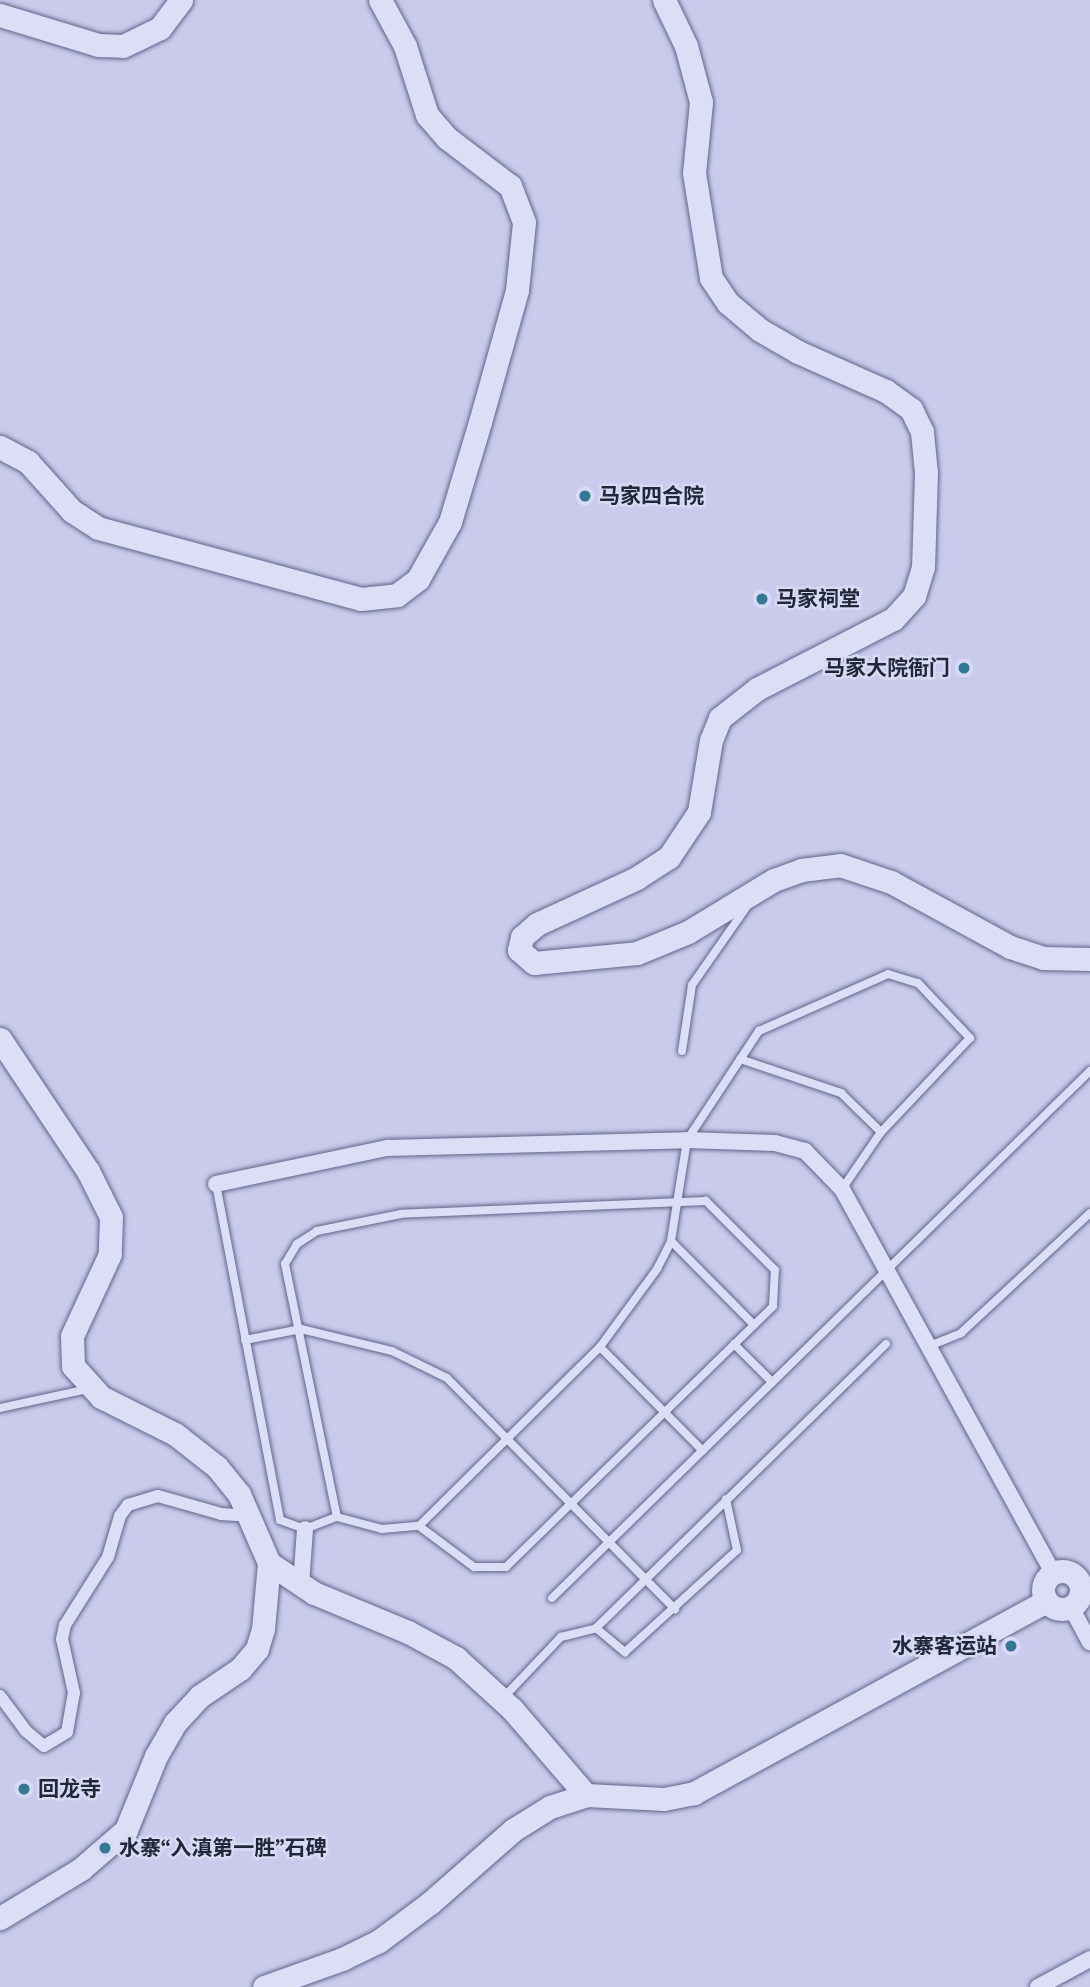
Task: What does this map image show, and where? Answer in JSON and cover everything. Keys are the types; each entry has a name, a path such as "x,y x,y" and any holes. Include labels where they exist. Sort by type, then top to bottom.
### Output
{"main road":[{"path":"0,15 98,45 122,46 160,28 181,0"},
{"path":"0,447 28,462 84,520 124,536 360,599 397,595 418,579 450,522 477,434 517,290 524,222 510,186 447,138 427,115 405,46 380,0"},
{"path":"664,0 686,46 701,102 694,173 711,278 728,303 768,335 886,391 911,410 924,448 924,558 914,596 894,620 757,689 720,718 711,740 699,811 669,857 637,878 537,924 522,937 519,950 534,963 637,953 688,932 755,890 801,870 851,866 891,882 1010,947 1044,958 1090,959"},
{"path":"0,1039 88,1171 111,1217 110,1254 70,1345 72,1367 91,1388 121,1409 175,1434 227,1476 251,1516 268,1563 263,1629 257,1649 240,1669 200,1696 176,1723 156,1756 126,1830 81,1869 0,1918"},
{"path":"268,1563 301,1585 435,1645 502,1699 586,1795"},
{"path":"1066,1571 1085,1579 1080,1597 1071,1607 1058,1609 1046,1601 1044,1582 1053,1573 1066,1571"},
{"path":"264,1987 342,1959 379,1941 532,1817 586,1795 664,1799 694,1793 1046,1601"}],"street":[{"path":"216,1184 387,1148 687,1140 775,1143 805,1152 842,1189 1053,1573"},
{"path":"0,1696 26,1731 44,1745 67,1732 74,1693 62,1639 65,1625 108,1557 120,1516 128,1505 145,1496 158,1496 220,1514 251,1516"},
{"path":"301,1585 305,1529"},
{"path":"1071,1607 1090,1642"},
{"path":"1038,1987 1090,1959"}],"lane":[{"path":"682,1051 692,985 744,915 755,890"},
{"path":"216,1184 279,1520 305,1529 337,1517 382,1529 419,1525 600,1347 657,1269 671,1241 687,1140 759,1031 888,974 918,982 970,1038 881,1132 842,1189"},
{"path":"740,1059 841,1093 881,1132"},
{"path":"552,1598 1090,1072"},
{"path":"337,1517 301,1329 285,1264 297,1244 317,1231 401,1214 677,1204 706,1200 775,1270 773,1306 506,1567 474,1567 419,1525"},
{"path":"927,1347 961,1333 1090,1213"},
{"path":"671,1241 754,1325"},
{"path":"245,1340 301,1329 392,1351 447,1378 674,1609"},
{"path":"734,1344 772,1382"},
{"path":"502,1699 561,1637 596,1628 886,1344"},
{"path":"600,1347 703,1451"},
{"path":"0,1408 91,1388"},
{"path":"596,1628 625,1652 737,1550 726,1499"}],"place":[{"name":"马家四合院","path":"585,496"},
{"name":"马家祠堂","path":"762,599"},
{"name":"马家大院衙门","path":"964,668"},
{"name":"水寨客运站","path":"1011,1646"},
{"name":"回龙寺","path":"24,1789"},
{"name":"水寨“入滇第一胜”石碑","path":"105,1848"}]}
